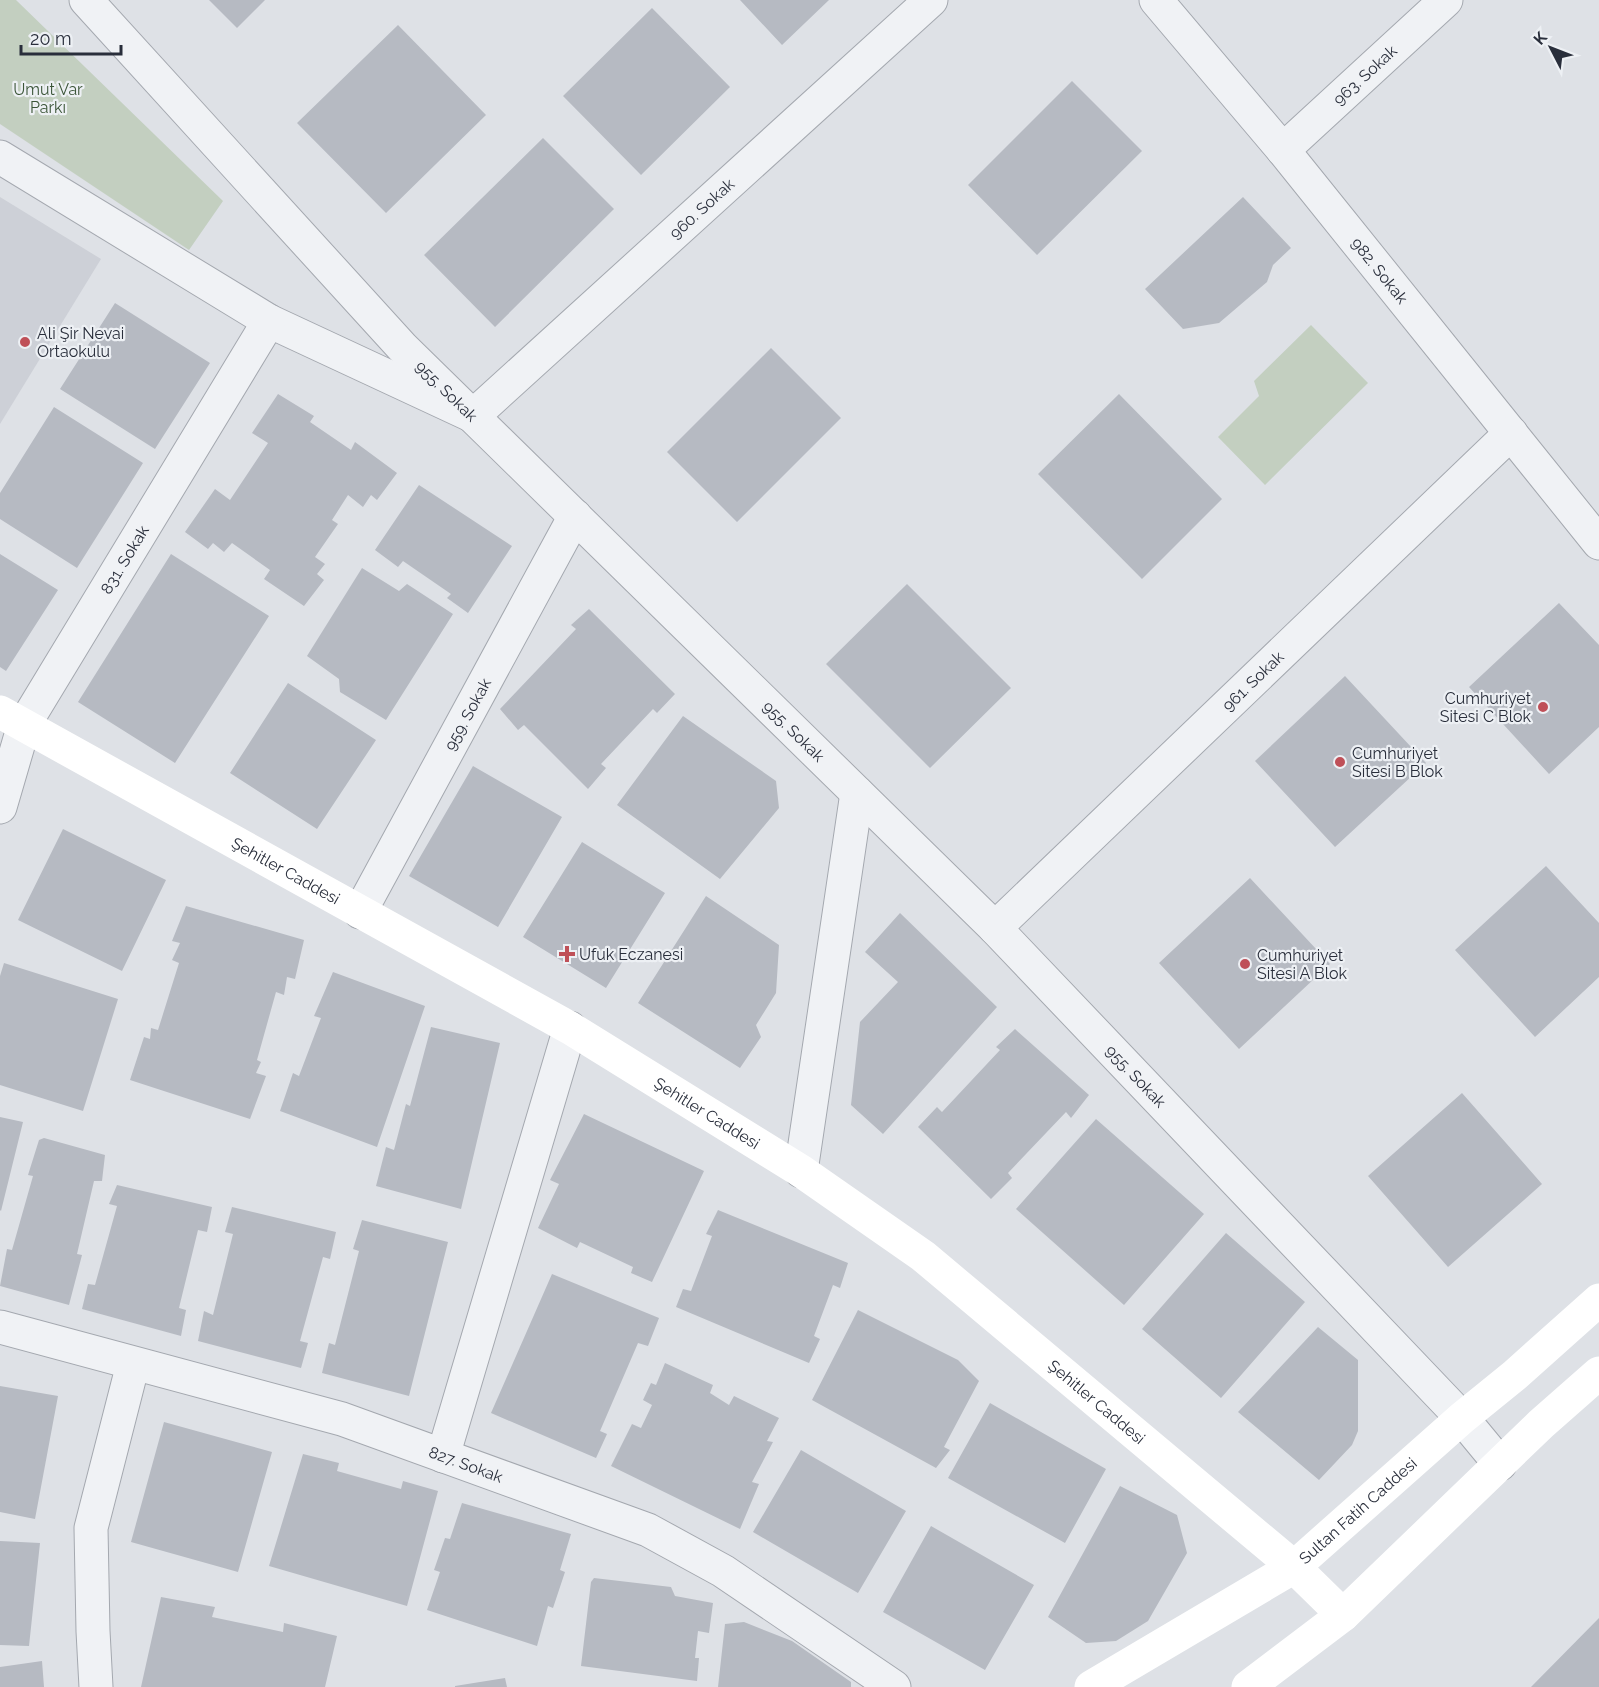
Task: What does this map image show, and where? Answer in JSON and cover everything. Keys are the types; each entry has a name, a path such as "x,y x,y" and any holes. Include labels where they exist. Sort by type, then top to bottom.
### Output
{"street":[{"name":"955. Sokak","path":"86,0 404,348 995,928 1462,1418 1500,1464"},
{"name":"960. Sokak","path":"472,416 931,0"},
{"name":"982. Sokak","path":"1156,0 1283,150 1511,433 1595,529"},
{"name":"963. Sokak","path":"1283,150 1446,0"},
{"path":"0,157 269,321 472,416"},
{"name":"831. Sokak","path":"0,807 12,719 269,321"},
{"name":"961. Sokak","path":"995,928 1511,433"},
{"name":"959. Sokak","path":"360,912 574,516"},
{"name":"Şehitler Caddesi","path":"12,719 570,1028 801,1171 923,1256 1294,1567 1343,1615"},
{"path":"801,1171 857,793"},
{"path":"443,1456 570,1028"},
{"name":"Sultan Fatih Caddesi","path":"1091,1687 1294,1567 1599,1300"},
{"name":"827. Sokak","path":"0,1327 342,1419 648,1530 723,1571 894,1687"},
{"path":"96,1687 91,1528 133,1364"},
{"path":"1248,1687 1343,1615 1541,1424 1599,1373"}],"shaded area":[{"name":"Ali Şir Nevai Ortaokulu","path":"0,197 101,259 0,424"}],"green space":[{"name":"Umut Var Parkı","path":"0,0 16,0 223,201 189,250 0,124"},
{"path":"1311,325 1368,383 1265,485 1218,437 1259,396 1254,381"}],"building":[{"path":"209,0 265,0 237,28"},
{"path":"740,0 829,0 782,45"},
{"path":"652,8 730,87 641,175 563,96"},
{"path":"398,25 486,115 386,213 297,123"},
{"path":"1072,81 1142,151 1037,255 968,185"},
{"path":"543,138 614,209 495,327 424,255"},
{"path":"1243,197 1291,248 1273,265 1267,282 1219,323 1183,329 1145,289"},
{"path":"115,303 210,363 155,449 60,389"},
{"path":"771,348 841,418 737,522 667,452"},
{"path":"278,394 314,416 310,422 351,450 355,442 397,473 377,500 371,495 363,507 348,495 332,520 338,524 315,557 325,564 317,574 324,580 304,606 264,579 270,570 232,543 224,552 213,543 208,549 185,532 215,489 230,500 268,443 252,433"},
{"path":"1119,394 1222,499 1142,579 1038,474"},
{"path":"54,407 143,463 77,568 0,519 0,493"},
{"path":"419,485 512,546 468,613 447,598 451,594 403,561 398,567 375,550"},
{"path":"0,554 58,590 6,671 0,667"},
{"path":"171,554 269,616 175,763 78,702"},
{"path":"362,568 399,591 407,584 453,614 386,720 340,692 339,679 307,656"},
{"path":"907,584 1011,688 930,768 826,664"},
{"name":"Cumhuriyet Sitesi C Blok","path":"1559,603 1599,645 1599,727 1549,774 1469,687"},
{"path":"589,609 675,694 657,713 653,709 601,764 606,768 588,789 524,725 518,730 500,709 576,629 571,625"},
{"name":"Cumhuriyet Sitesi B Blok","path":"1345,676 1426,763 1335,847 1255,761"},
{"path":"288,683 376,740 317,829 230,773"},
{"path":"683,716 776,781 779,808 720,879 617,805"},
{"path":"473,766 562,817 498,927 409,876"},
{"path":"63,829 166,880 122,971 18,920"},
{"path":"582,842 665,893 606,988 523,937"},
{"path":"1546,866 1599,923 1599,977 1535,1037 1455,950"},
{"name":"Cumhuriyet Sitesi A Blok","path":"1250,878 1330,964 1239,1049 1159,963"},
{"path":"706,896 779,945 776,993 756,1025 761,1037 740,1068 638,1003"},
{"path":"186,906 304,940 295,979 287,977 284,995 276,992 257,1060 261,1062 256,1073 266,1076 250,1119 130,1080 144,1037 150,1039 151,1028 158,1030 179,963 172,960 180,943 172,941"},
{"path":"900,913 997,1007 883,1134 851,1105 860,1022 898,982 865,952"},
{"path":"4,963 118,999 83,1111 0,1085 0,976"},
{"path":"333,972 425,1006 377,1147 280,1111 293,1073 299,1076 321,1018 314,1016"},
{"path":"431,1027 500,1043 461,1209 376,1186 386,1147 394,1150 406,1104 410,1106"},
{"path":"1015,1029 1089,1095 1071,1118 1066,1112 1008,1173 1012,1178 991,1199 918,1127 937,1107 942,1112 1000,1050 996,1047"},
{"path":"1462,1093 1542,1184 1448,1267 1368,1176"},
{"path":"584,1114 704,1171 652,1282 631,1273 633,1267 580,1242 577,1248 538,1228 559,1184 550,1180"},
{"path":"0,1117 23,1122 1,1211 0,1210"},
{"path":"1096,1119 1204,1214 1124,1305 1016,1209"},
{"path":"44,1138 105,1155 102,1181 94,1181 77,1254 82,1255 69,1305 0,1286 7,1249 12,1250 33,1176 28,1175 39,1140"},
{"path":"117,1185 212,1207 207,1232 198,1230 179,1308 186,1310 181,1336 82,1309 88,1284 95,1285 117,1206 109,1204"},
{"path":"232,1207 336,1232 330,1259 323,1257 300,1341 308,1343 301,1368 198,1341 204,1311 213,1315 233,1234 225,1232"},
{"path":"718,1210 848,1263 840,1288 833,1285 814,1336 820,1339 809,1363 676,1307 683,1289 691,1291 712,1236 706,1234"},
{"path":"362,1220 448,1242 409,1396 322,1373 329,1343 335,1345 359,1251 353,1249"},
{"path":"1226,1233 1305,1302 1221,1398 1142,1329"},
{"path":"552,1274 659,1318 648,1346 638,1343 600,1431 607,1434 596,1458 491,1413"},
{"path":"858,1310 958,1360 979,1381 944,1447 950,1450 936,1468 812,1400"},
{"path":"1318,1327 1358,1360 1358,1431 1352,1445 1319,1480 1238,1412"},
{"path":"665,1363 713,1385 710,1393 729,1405 734,1396 779,1418 767,1441 773,1442 752,1482 759,1484 740,1529 611,1466 632,1424 641,1428 652,1405 643,1400 651,1383 656,1385"},
{"path":"0,1386 58,1396 35,1519 0,1512"},
{"path":"990,1403 1106,1469 1065,1543 948,1478"},
{"path":"164,1422 272,1452 238,1572 131,1542"},
{"path":"801,1450 906,1511 858,1593 753,1532"},
{"path":"303,1454 339,1463 337,1471 401,1489 403,1481 438,1491 407,1606 269,1566"},
{"path":"1120,1486 1177,1515 1187,1553 1148,1621 1116,1641 1086,1643 1048,1617"},
{"path":"462,1503 571,1534 560,1570 565,1572 553,1608 548,1606 537,1646 427,1610 440,1572 434,1570 445,1538 450,1539"},
{"path":"931,1526 1034,1585 985,1670 883,1612"},
{"path":"0,1541 40,1543 29,1646 0,1645"},
{"path":"594,1578 671,1587 675,1596 713,1603 709,1633 698,1631 695,1658 699,1658 697,1681 581,1666 591,1582"},
{"path":"161,1597 215,1607 212,1617 283,1632 284,1623 337,1636 325,1687 141,1687"},
{"path":"1599,1618 1599,1687 1531,1687"},
{"path":"744,1622 792,1641 851,1682 851,1687 718,1687 725,1624"},
{"path":"42,1661 44,1687 0,1687 0,1667"},
{"path":"505,1678 507,1687 455,1687 455,1686"}],"place":[{"name":"Ali Şir Nevai Ortaokulu","path":"25,342"},
{"name":"Cumhuriyet Sitesi C Blok","path":"1543,707"},
{"name":"Cumhuriyet Sitesi B Blok","path":"1340,762"},
{"name":"Ufuk Eczanesi","path":"567,954"},
{"name":"Cumhuriyet Sitesi A Blok","path":"1245,964"}]}
